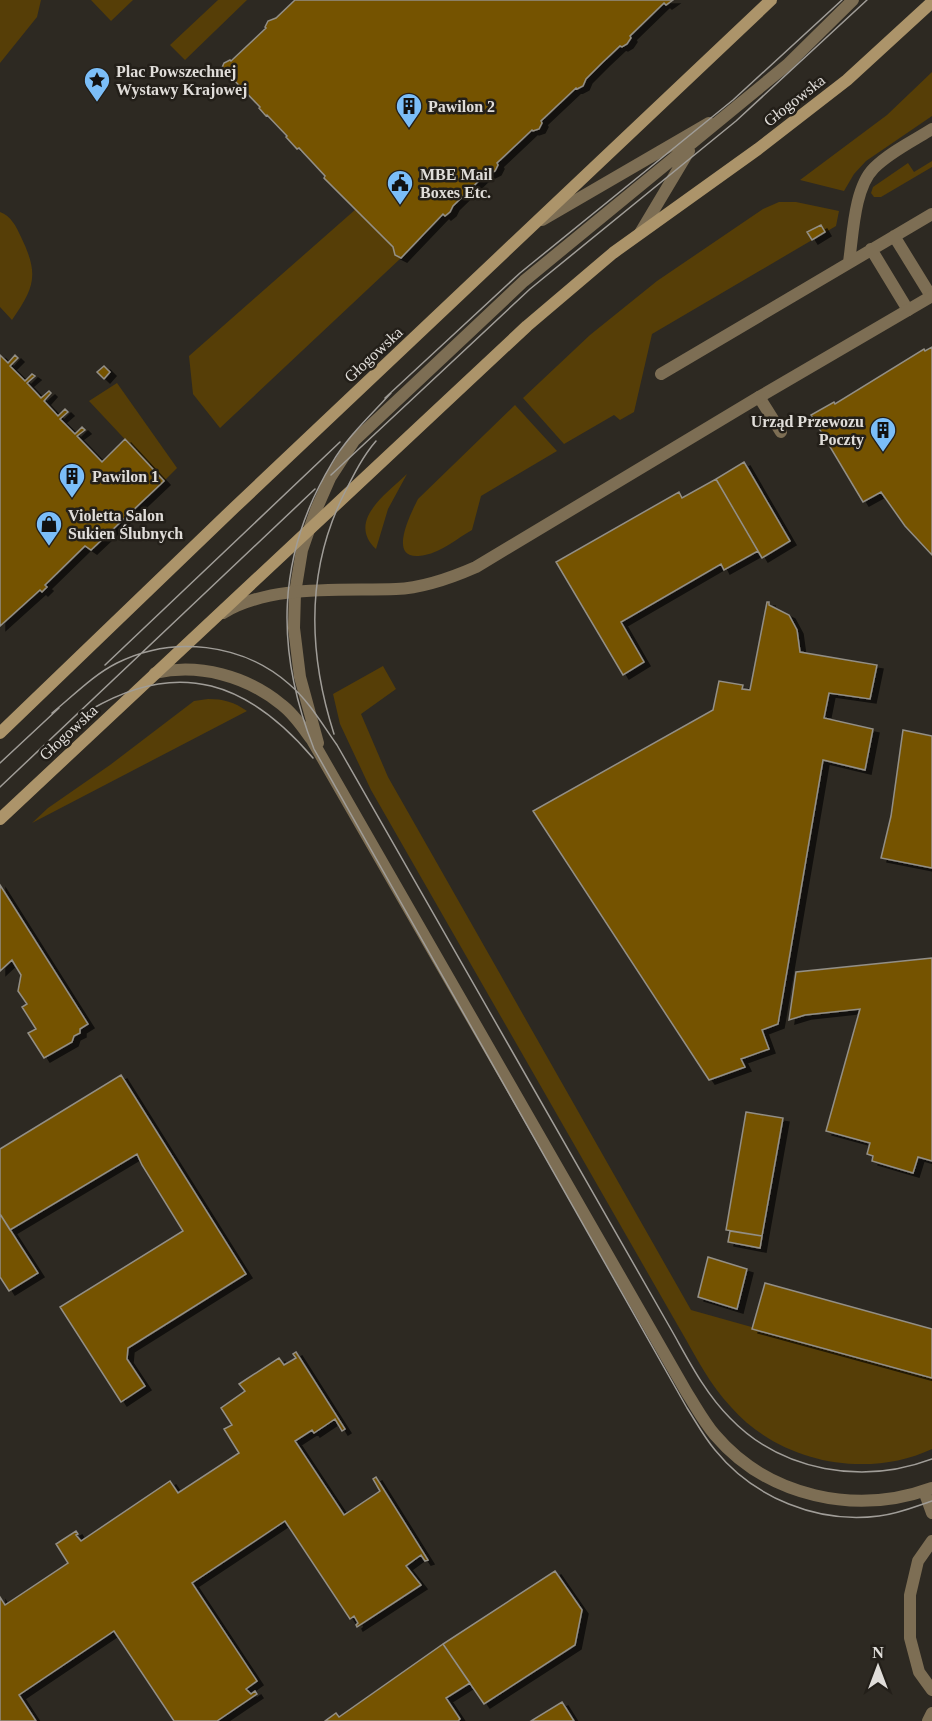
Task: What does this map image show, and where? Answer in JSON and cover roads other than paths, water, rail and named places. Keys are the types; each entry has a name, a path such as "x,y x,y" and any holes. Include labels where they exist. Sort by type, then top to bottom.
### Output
{"street":[{"name":"Głogowska","path":"0,733 771,0"},
{"path":"325,760 300,677 294,628 295,593 298,568 307,533 330,478 354,441 524,281 787,65 853,0"},
{"name":"Głogowska","path":"0,819 527,326 584,276 847,80 932,2"},
{"path":"531,227 738,106"},
{"path":"849,262 863,184 873,169 932,129"},
{"path":"640,233 694,142"},
{"path":"661,374 932,214"},
{"path":"894,236 932,296"},
{"path":"871,249 908,310"},
{"name":"Głogowska","path":"212,621 233,607 273,595 397,589 428,584 466,572 932,296"},
{"path":"759,397 781,432"},
{"path":"155,673 177,670 211,672 229,676 252,686 282,705 312,740 681,1382 714,1434 759,1474 785,1487 816,1496 850,1501 868,1501 928,1489 932,1513"},
{"path":"932,1541 918,1561 910,1595 910,1638 919,1672 932,1690"},
{"path":"928,1721 932,1713"}],"tram line":[{"path":"385,398 520,273 733,100 842,0"},
{"path":"331,475 530,289 736,121 867,0"},
{"path":"391,393 352,435 332,463 314,498 300,533 291,568 287,604 292,676 314,749 687,1408 715,1450 748,1482 789,1504 811,1511 833,1516 879,1516 932,1501"},
{"path":"334,734 319,673 315,612 318,581 323,551 332,521 355,472 376,441"},
{"path":"105,665 340,442"},
{"path":"0,787 315,489"},
{"path":"52,713 108,668 139,654 161,649 184,647 229,652 250,659 289,684 309,705 337,745 691,1365 721,1408 751,1436 774,1451 799,1462 825,1469 851,1472 879,1471 906,1467 932,1459"},
{"path":"90,710 123,694 154,685 183,682 211,686 238,696 264,711 289,732 313,758"},
{"path":"0,763 59,708"}],"place":[{"name":"Plac Powszechnej Wystawy Krajowej","path":"97,103"},
{"name":"Pawilon 2","path":"409,129"},
{"name":"MBE Mail Boxes Etc.","path":"400,206"},
{"name":"Urząd Przewozu Poczty","path":"883,453"},
{"name":"Pawilon 1","path":"72,499"},
{"name":"Violetta Salon Sukien Ślubnych","path":"49,547"}]}
